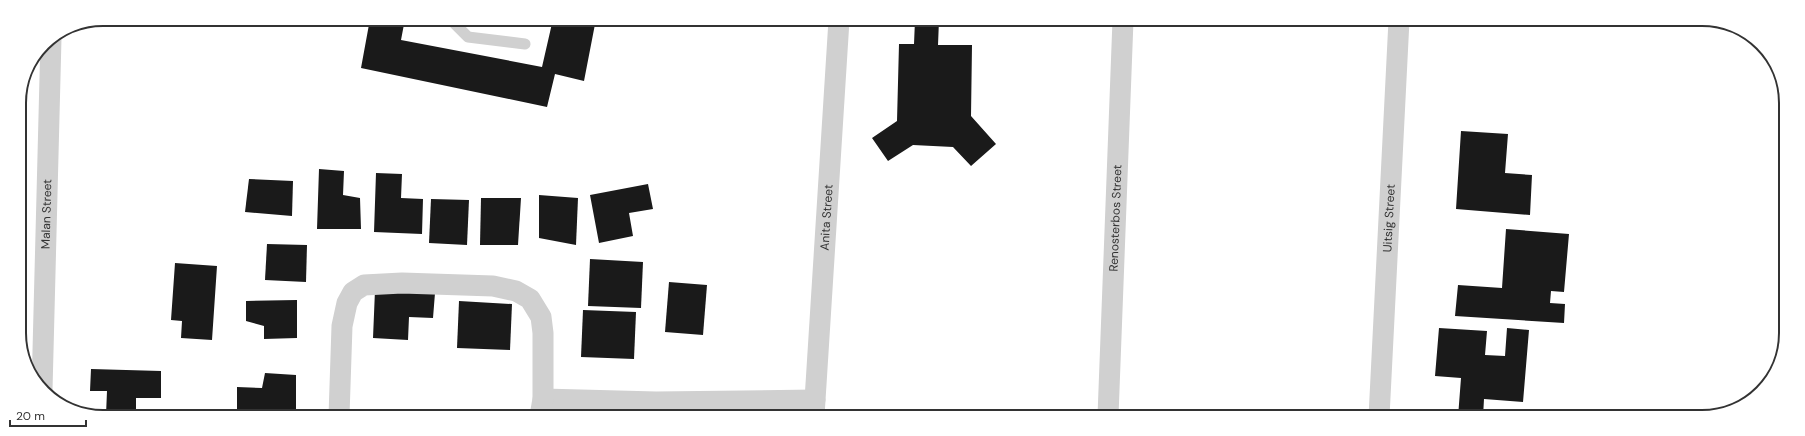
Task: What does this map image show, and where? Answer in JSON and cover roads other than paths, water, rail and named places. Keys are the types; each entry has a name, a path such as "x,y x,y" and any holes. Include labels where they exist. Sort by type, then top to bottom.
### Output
{"street":[{"name":"Anita Street","path":"815,408 839,26"},
{"name":"Renosterbos Street","path":"1108,410 1123,26"},
{"name":"Uitsig Street","path":"1379,410 1399,26"},
{"name":"Malan Street","path":"42,380 51,46"},
{"path":"339,410 342,326 347,303 353,292 364,285 402,283 493,286 516,291 530,299 541,316 543,333 542,407 656,402 815,408"}],"lane":[{"path":"457,26 468,37 525,44"}]}
